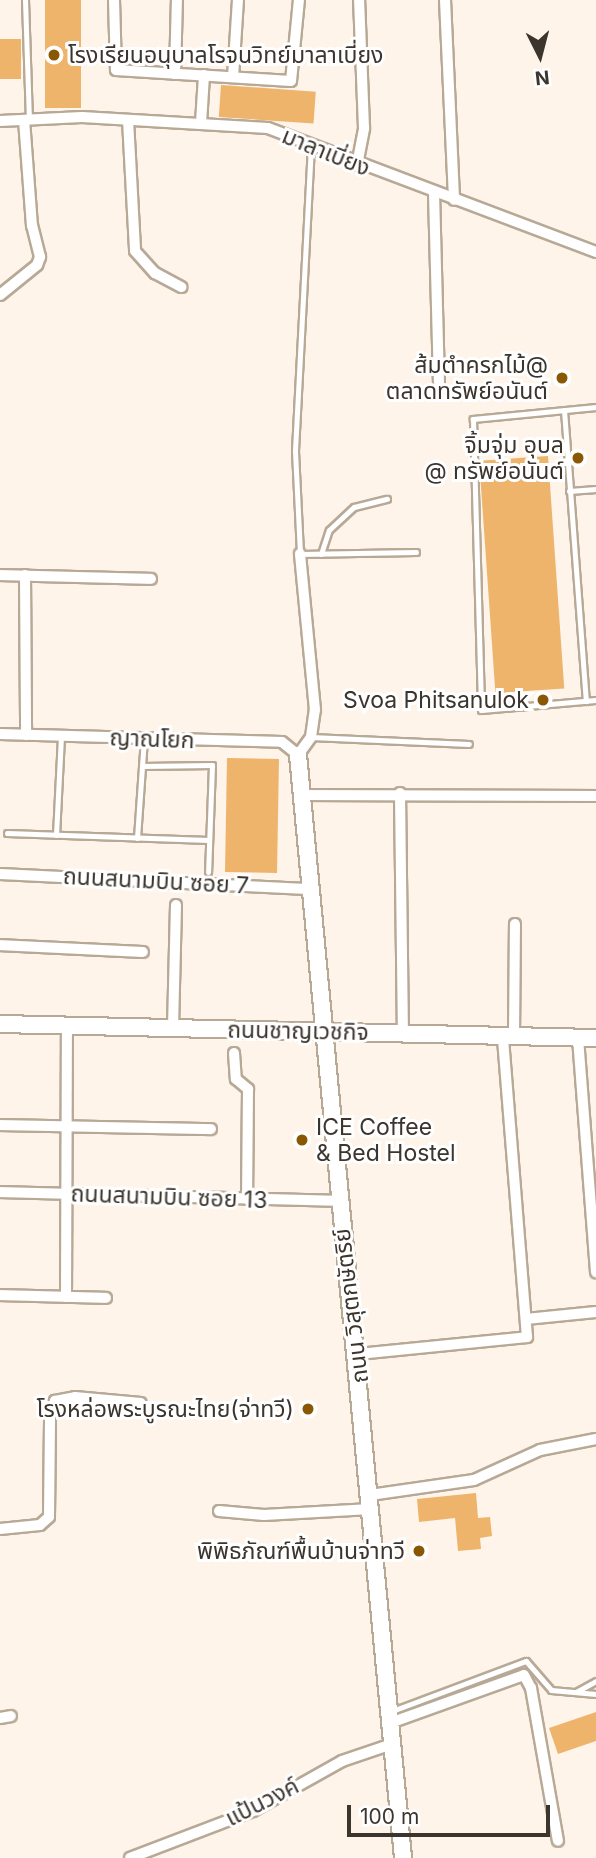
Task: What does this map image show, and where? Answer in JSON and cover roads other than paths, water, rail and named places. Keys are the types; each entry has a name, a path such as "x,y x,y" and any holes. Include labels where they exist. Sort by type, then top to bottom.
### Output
{"street":[{"path":"114,0 116,70 291,81 299,0"},
{"path":"175,74 177,0"},
{"path":"233,77 238,0"},
{"path":"357,165 365,128 359,0"},
{"path":"445,0 454,200"},
{"path":"201,123 204,75"},
{"path":"0,295 37,265 40,257 32,226 26,120"},
{"name":"มาลาเบี่ยง","path":"0,121 128,120 268,128 311,143 357,165 596,252"},
{"path":"128,120 135,251 155,273 181,287"},
{"path":"434,193 439,382"},
{"path":"298,755 311,737 315,710 300,554"},
{"path":"0,575 151,579"},
{"path":"25,575 26,735"},
{"name":"ญาณโยก","path":"0,734 282,742 298,755"},
{"name":"ถนน วิสุตกษัตริย์","path":"298,755 339,1201 358,1354 403,1858"},
{"path":"303,795 400,793 596,796"},
{"path":"400,793 403,1034"},
{"name":"ถนนสนามบิน ซอย 7","path":"0,874 312,889"},
{"path":"173,1028 176,905"},
{"path":"358,1354 527,1337 508,1036 515,924"},
{"path":"0,945 143,952"},
{"name":"ถนนชาญเวชกิจ","path":"0,1024 596,1038"},
{"path":"66,1297 67,1026"},
{"path":"578,1038 596,1272"},
{"path":"234,1053 236,1079 248,1089 247,1199"},
{"path":"0,1125 211,1129"},
{"name":"ถนนสนามบิน ซอย 13","path":"0,1192 339,1201"},
{"path":"0,1295 106,1298"},
{"path":"526,1319 596,1312"},
{"path":"0,1529 40,1525 50,1517 50,1416 55,1401 75,1397 141,1403"},
{"path":"219,1511 288,1515 370,1502 474,1480 540,1450 596,1439"},
{"path":"390,1717 524,1675 531,1688 558,1841"},
{"name":"แป้นวงค์","path":"130,1858 253,1811 342,1761 392,1744"}],"lane":[{"path":"25,0 26,120"},
{"path":"311,143 295,451 300,554 416,552"},
{"path":"596,407 473,419 481,710 596,700"},
{"path":"564,410 586,701"},
{"path":"569,491 596,489"},
{"path":"321,554 329,530 354,508 387,499"},
{"path":"56,835 61,736"},
{"path":"311,737 469,744"},
{"path":"137,838 144,738"},
{"path":"142,766 212,765 208,872"},
{"path":"7,834 209,840"},
{"path":"390,1717 526,1661 551,1690 596,1694"},
{"path":"573,1693 596,1681"}],"place":[{"name":"โรงเรียนอนุบาลโรจนวิทย์มาลาเบี่ยง","path":"54,55"},
{"name":"ส้มตำครกไม้@ ตลาดทรัพย์อนันต์","path":"562,378"},
{"name":"จิ้มจุ่ม อุบล @ ทรัพย์อนันต์","path":"578,458"},
{"name":"Svoa Phitsanulok","path":"543,700"},
{"name":"ICE Coffee & Bed Hostel","path":"302,1140"},
{"name":"โรงหล่อพระบูรณะไทย(จ่าทวี)","path":"308,1409"},
{"name":"พิพิธภัณฑ์พื้นบ้านจ่าทวี","path":"419,1551"}]}
